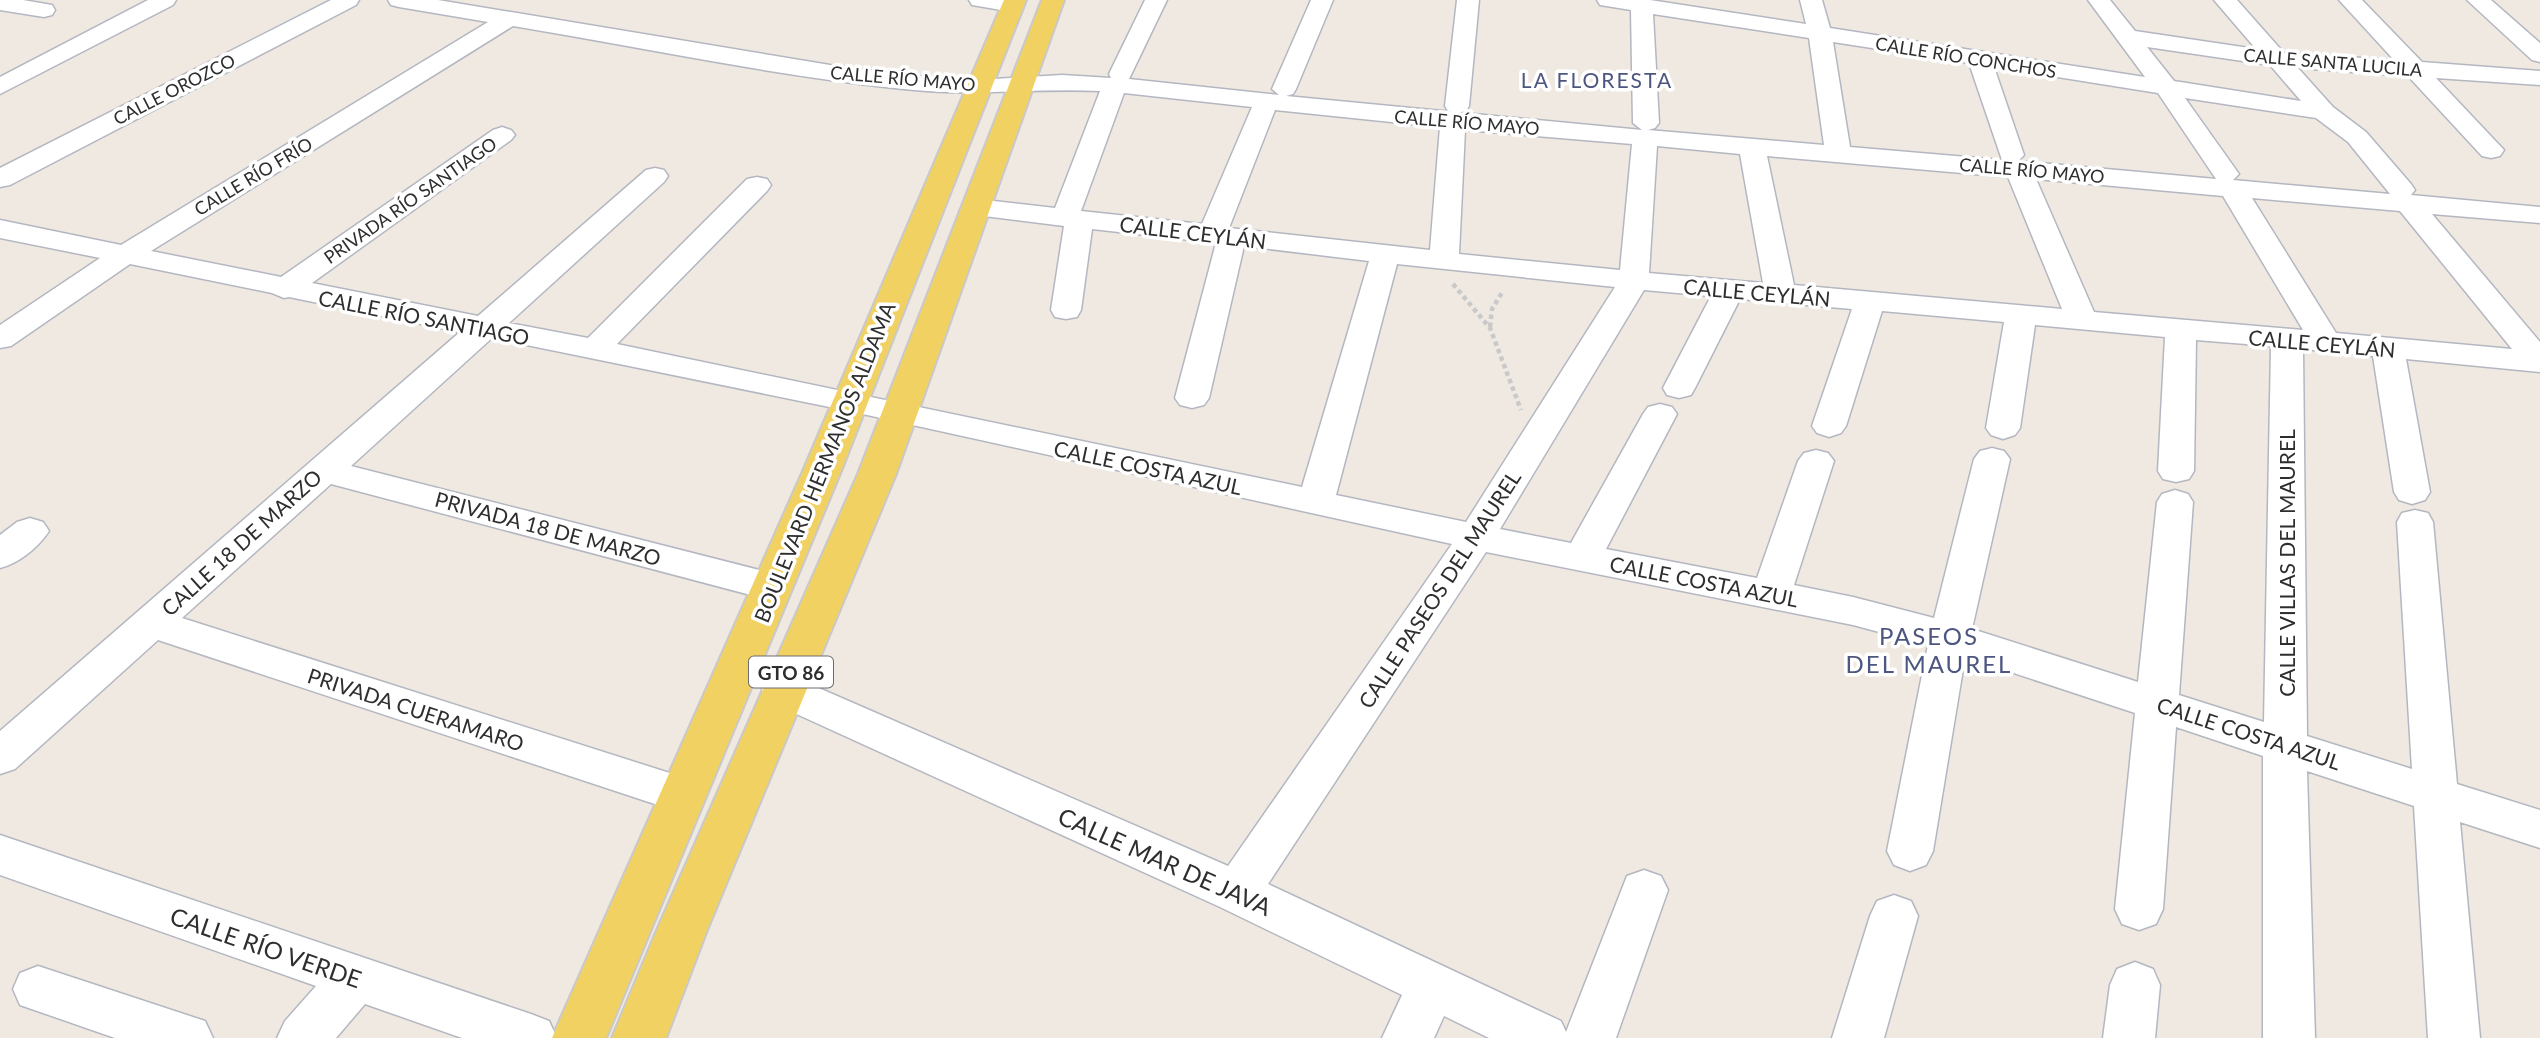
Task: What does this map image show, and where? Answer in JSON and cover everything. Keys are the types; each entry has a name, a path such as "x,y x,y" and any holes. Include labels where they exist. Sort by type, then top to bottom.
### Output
{"main road":[{"name":"GTO 86","path":"639,1038 783,690 877,474 1053,0"},
{"name":"BOULEVARD HERMANOS ALDAMA","path":"579,1038 773,587 1014,2"}],"street":[{"path":"0,87 166,0"},
{"name":"CALLE OROZCO","path":"0,179 348,0"},
{"name":"CALLE RÍO MAYO","path":"399,0 837,67"},
{"path":"980,0 1014,2"},
{"path":"1066,310 1072,218 1118,80 1156,0"},
{"path":"1192,398 1222,236 1275,95 1322,0"},
{"path":"1444,260 1455,113 1468,0"},
{"name":"CALLE RÍO CONCHOS","path":"1608,0 1642,6 1685,6 1820,33 2324,112"},
{"path":"1811,0 1820,33 1837,146"},
{"path":"2099,0 2167,89 2229,181 2326,343"},
{"path":"2225,0 2324,112 2357,137 2540,361"},
{"path":"2350,0 2491,150"},
{"path":"2478,0 2540,55"},
{"name":"CALLE RÍO MAYO","path":"464,1 914,83 1023,77 1118,80 1455,113 2404,197 2540,215"},
{"path":"0,3 44,10"},
{"path":"1634,281 1645,130 1642,6"},
{"name":"CALLE RÍO FRÍO","path":"0,339 124,255 510,18"},
{"name":"CALLE SANTA LUCILA","path":"2127,37 2276,59 2540,78"},
{"path":"1979,59 2015,162 2081,321"},
{"path":"0,63 38,66"},
{"name":"CALLE RÍO MAYO","path":"1645,130 1752,147 1837,146"},
{"name":"PRIVADA RÍO SANTIAGO","path":"284,289 502,135"},
{"path":"1752,147 1780,293"},
{"name":"CALLE 18 DE MARZO","path":"0,757 655,176"},
{"path":"594,350 757,186"},
{"name":"CALLE RÍO MAYO","path":"2404,197 2540,202"},
{"name":"CALLE CEYLÁN","path":"976,207 1542,272 2540,361"},
{"name":"CALLE RÍO SANTIAGO","path":"0,229 284,289 849,401"},
{"path":"1316,503 1385,255"},
{"name":"CALLE PASEOS DEL MAUREL","path":"1237,892 1476,537 1634,281"},
{"path":"1584,557 1597,527 1730,289"},
{"path":"1829,426 1870,302"},
{"path":"1910,851 1940,678 1998,444 2021,316"},
{"path":"2139,909 2175,486 2180,330"},
{"name":"CALLE VILLAS DEL MAUREL","path":"2287,339 2286,744 2289,1038"},
{"path":"2388,349 2413,507 2438,795 2454,1038"},
{"name":"CALLE COSTA AZUL","path":"849,401 899,414 1476,537 1853,611 1951,637 2540,829"},
{"path":"1771,595 1816,461"},
{"name":"PRIVADA 18 DE MARZO","path":"322,470 773,587"},
{"path":"0,555 30,531"},
{"name":"PRIVADA CUERAMARO","path":"150,623 682,795"},
{"name":"CALLE MAR DE JAVA","path":"783,690 1237,892 1543,1038"},
{"name":"CALLE RÍO VERDE","path":"0,855 531,1038"},
{"path":"1590,1038 1644,890"},
{"path":"1858,1038 1894,916"},
{"path":"303,1038 355,978"},
{"path":"1408,1038 1433,985"},
{"path":"2130,1038 2135,985"},
{"path":"38,989 187,1038"}],"path":[{"path":"1444,260 1455,286 1490,328 1534,443"},
{"path":"1490,328 1496,298 1504,290 1542,272"}],"district":[{"name":"LA FLORESTA","path":"1597,79"},
{"name":"PASEOS DEL MAUREL","path":"1929,649"}]}
